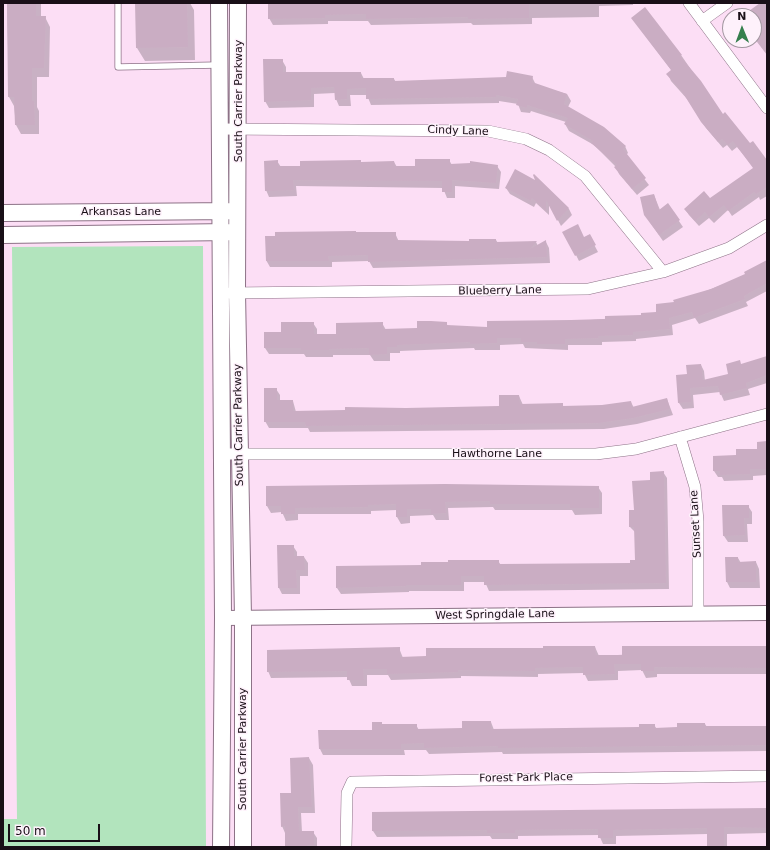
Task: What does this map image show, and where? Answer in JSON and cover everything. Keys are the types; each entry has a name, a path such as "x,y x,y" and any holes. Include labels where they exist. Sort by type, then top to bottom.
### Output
{"main road":[{"name":"South Carrier Parkway","path":"219,3 223,618 221,847"},
{"name":"South Carrier Parkway","path":"238,3 239,211 237,292 243,618 243,847"},
{"name":"Arkansas Lane","path":"3,213 239,211"},
{"name":"Arkansas Lane","path":"3,235 238,231"}],"street":[{"path":"689,3 767,108"},
{"path":"702,21 727,3"},
{"name":"Cindy Lane","path":"220,129 488,131 526,139 549,150 585,176 663,272"},
{"name":"Blueberry Lane","path":"220,293 588,289 663,272 729,248 767,225"},
{"name":"Hawthorne Lane","path":"222,454 596,454 636,449 767,414"},
{"name":"Sunset Lane","path":"680,437 695,487 698,521 698,613"},
{"name":"West Springdale Lane","path":"223,618 767,613"},
{"name":"Forest Park Place","path":"346,847 347,793 352,782 767,776"}],"lane":[{"path":"118,3 118,67 220,65"}],"green space":[{"path":"203,246 206,847 3,847 3,819 17,819 12,247"}],"building":[{"path":"7,3 36,3 36,16 46,16 44,68 32,68 32,101 34,101 35,125 15,125 14,97 8,97"},
{"path":"135,3 187,3 188,47 136,48"},
{"path":"268,3 529,3 529,18 468,19 468,17 366,19 366,14 325,15 325,18 268,19"},
{"path":"760,3 767,3 767,54 762,47 762,8 753,8"},
{"path":"645,7 682,55 680,56 701,81 723,114 725,112 750,143 753,141 767,160 767,187 756,194 754,192 728,211 724,205 709,217 705,212 695,221 684,209 704,191 710,198 753,168 733,141 728,145 722,139 718,142 701,122 683,93 666,74 671,70 631,18"},
{"path":"263,59 283,59 283,72 361,72 361,78 394,78 394,81 506,77 507,71 533,76 532,82 567,94 564,104 604,127 626,146 623,149 646,178 632,189 614,167 617,165 591,143 593,141 564,124 568,118 527,105 527,108 516,105 518,99 496,95 496,97 366,99 366,88 347,89 347,99 335,100 334,87 311,88 311,100 264,102"},
{"path":"415,159 450,159 450,164 470,163 470,161 498,165 496,183 452,180 452,192 442,192 442,181 293,180 294,190 265,191 264,161 278,160 278,166 300,166 300,161 361,160 361,162 394,161 395,166 415,166"},
{"path":"515,169 535,180 534,174 569,208 557,221 546,200 546,211 532,198 531,201 505,188"},
{"path":"654,194 659,210 668,203 680,220 659,235 644,215 640,197"},
{"path":"578,224 584,237 590,234 596,245 575,256 562,232"},
{"path":"275,232 396,232 396,240 469,241 469,239 496,239 496,242 537,241 530,249 546,240 547,257 368,262 368,255 328,256 329,261 266,261 265,236 275,236"},
{"path":"767,260 767,283 744,296 745,299 694,318 692,312 669,318 670,329 633,332 633,335 565,339 565,344 537,344 537,342 521,342 521,338 497,338 497,343 470,344 470,342 397,345 397,347 387,347 387,354 369,355 369,348 301,350 301,348 264,348 264,332 281,332 281,322 314,322 314,334 336,334 336,323 383,322 383,329 417,328 417,321 447,322 447,325 487,327 487,321 605,319 605,316 641,315 641,313 656,312 656,304 674,302 673,300 711,289 745,274 744,272"},
{"path":"767,356 767,375 746,383 747,388 720,395 718,386 690,388 691,402 678,403 676,375 687,374 686,365 701,364 703,380 728,374 726,364 740,360 741,364"},
{"path":"264,388 277,388 277,400 293,400 293,411 345,410 345,407 406,408 499,406 499,395 519,395 520,404 563,403 563,406 602,405 631,401 632,407 667,398 670,409 633,418 599,423 306,426 305,422 264,422"},
{"path":"767,441 767,469 750,469 750,474 720,475 720,471 713,471 713,456 736,455 736,449 757,449 757,442"},
{"path":"664,471 666,583 484,585 484,576 461,576 461,585 406,585 336,588 336,566 421,565 421,562 448,562 448,560 499,560 499,564 630,563 630,560 635,560 634,527 629,527 629,510 634,510 632,481 650,480 650,472"},
{"path":"445,484 599,486 599,508 570,508 570,504 490,504 490,501 445,502 446,513 431,514 431,509 407,509 407,517 396,517 396,504 368,505 368,507 295,508 295,514 281,514 281,506 266,506 266,486"},
{"path":"722,505 749,505 749,518 744,518 745,535 723,536"},
{"path":"277,545 294,545 294,556 304,556 305,570 296,570 297,588 278,588"},
{"path":"725,557 738,557 738,562 756,561 756,582 726,582"},
{"path":"543,646 595,646 596,655 622,655 622,646 767,646 767,668 654,667 654,671 641,671 641,664 614,664 615,674 583,675 583,667 535,668 535,671 458,670 458,672 387,674 387,669 363,669 364,680 347,680 347,671 267,672 267,650 400,647 400,657 426,656 426,648 543,648"},
{"path":"462,721 491,721 491,729 639,727 639,724 655,724 655,728 677,727 677,723 705,723 705,726 767,726 767,745 498,748 498,746 424,748 424,743 401,744 401,749 319,749 318,730 372,730 372,722 382,722 382,724 417,724 417,729 462,728"},
{"path":"309,757 312,807 298,807 299,831 314,831 314,845 307,845 307,847 285,847 285,826 281,827 280,793 291,793 290,758"},
{"path":"767,808 767,828 724,827 724,847 707,847 707,828 613,830 613,838 598,838 598,829 515,830 515,833 487,833 487,830 372,831 372,812"}]}
